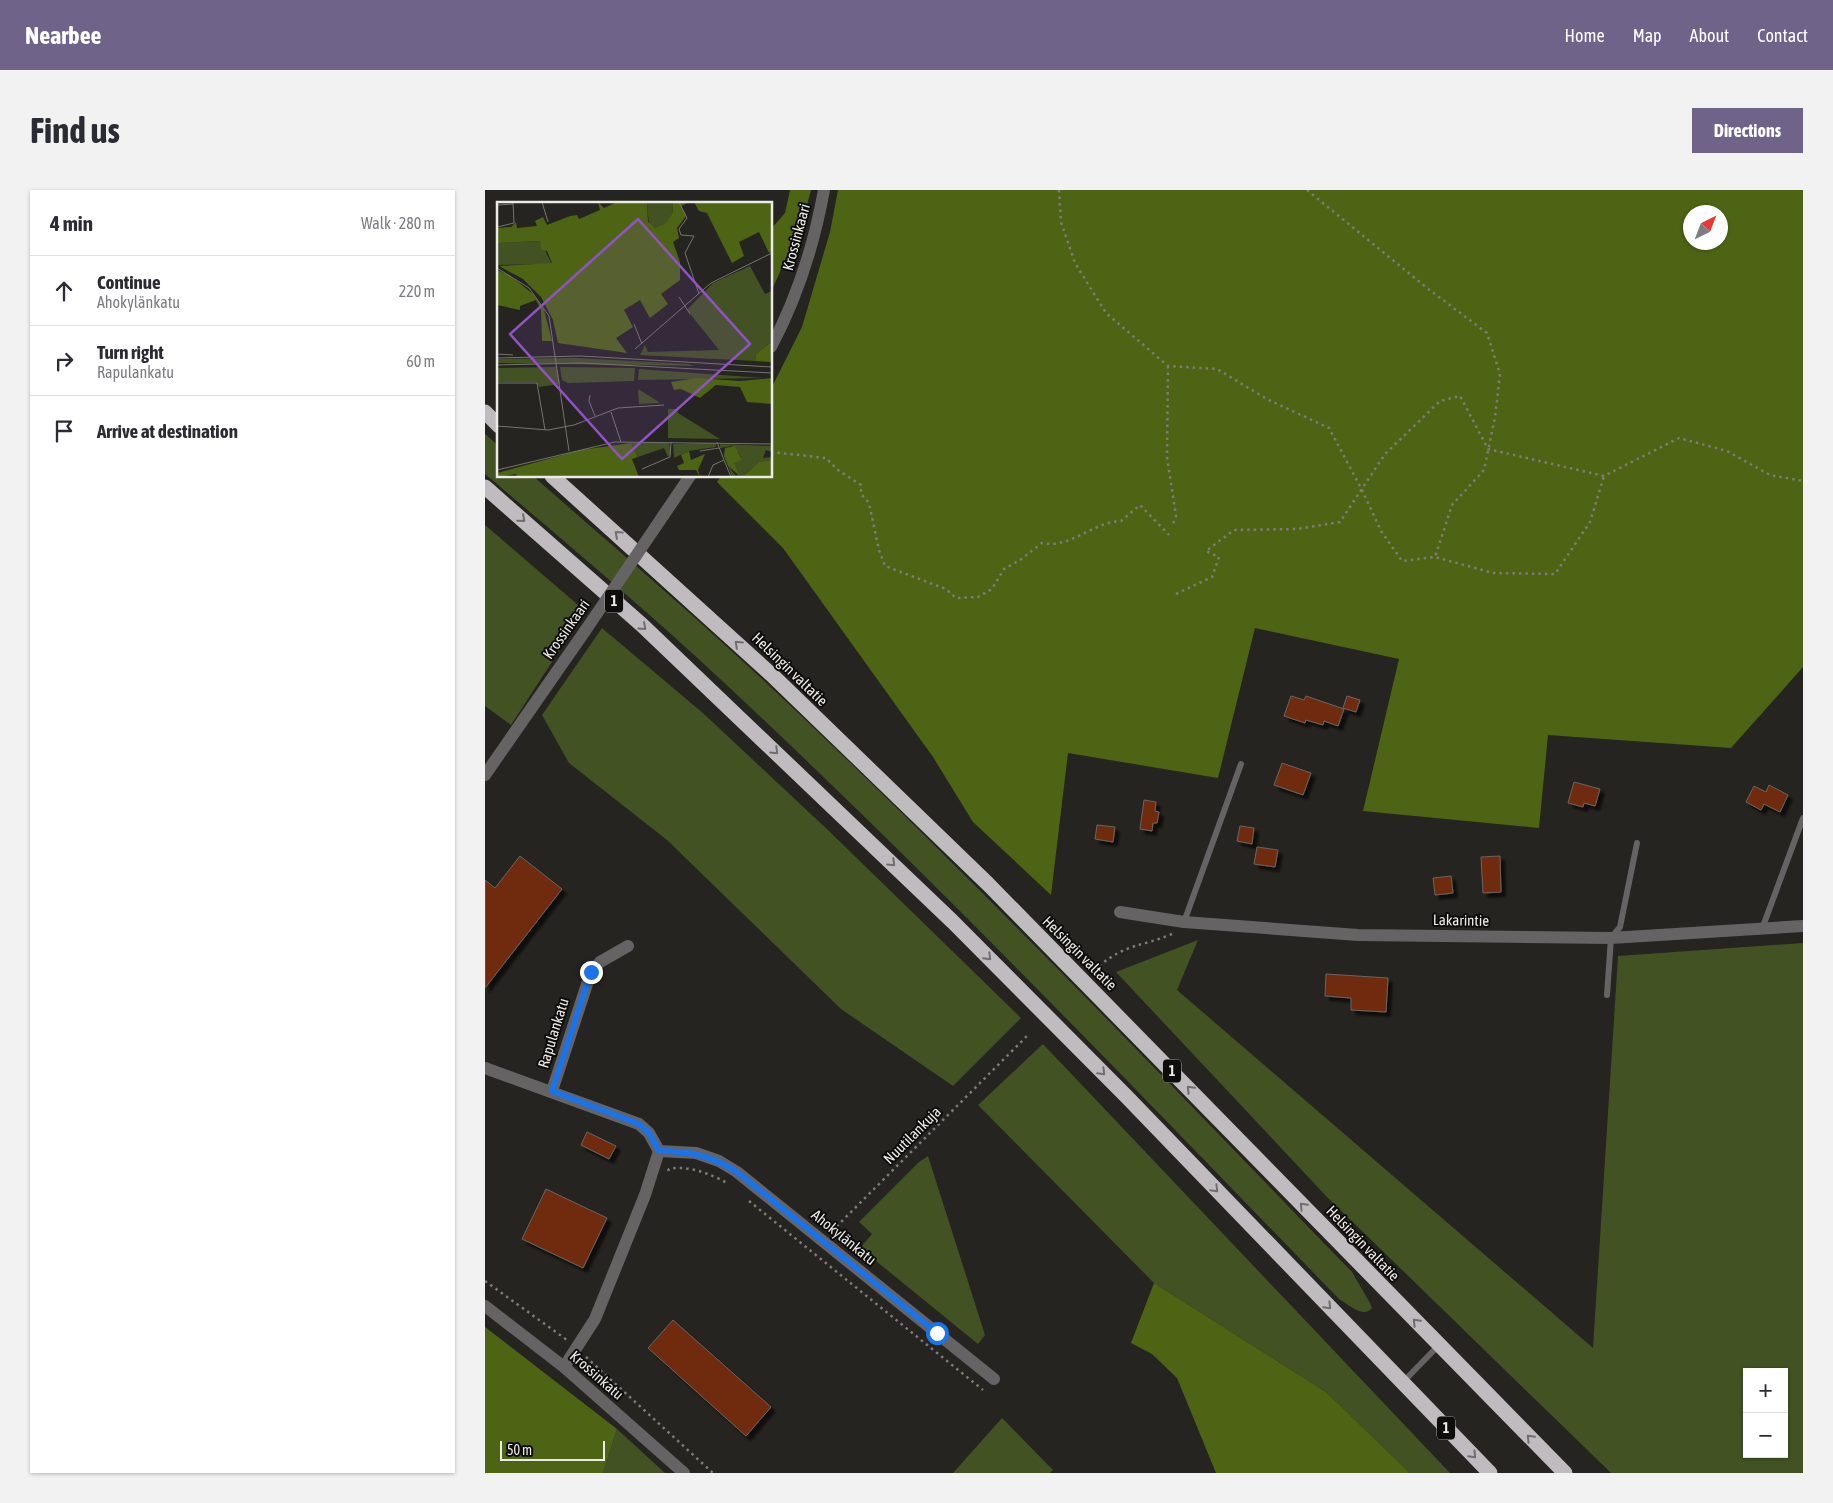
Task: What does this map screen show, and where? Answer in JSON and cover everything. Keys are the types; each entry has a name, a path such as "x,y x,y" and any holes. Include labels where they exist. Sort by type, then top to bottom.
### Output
{"highway":[{"path":"485,412 497,424"},
{"path":"485,419 497,428"},
{"name":"Helsingin valtatie","path":"554,478 774,677 988,884 1565,1473"},
{"name":"1","path":"485,487 670,651 953,922 1126,1096 1490,1473"}],"street":[{"name":"Krossinkaari","path":"773,343 785,321 800,281 825,190"},
{"name":"Krossinkaari","path":"485,775 689,478"},
{"name":"Lakarintie","path":"1120,912 1184,922 1358,935 1611,938 1803,926"},
{"name":"Rapulankatu","path":"552,1091 591,972 600,962 628,946"},
{"path":"485,1068 639,1124 649,1133 659,1151 645,1195 607,1293 595,1319 563,1367"},
{"name":"Ahokylänkatu","path":"659,1151 696,1153 719,1161 737,1172 993,1379"},
{"name":"Krossinkatu","path":"485,1306 563,1367 684,1473"}],"lane":[{"path":"1184,922 1241,764"},
{"path":"1762,929 1803,818"},
{"path":"1607,995 1611,938 1620,926 1637,843"},
{"path":"1402,1382 1439,1346"}],"path":[{"path":"1059,190 1061,222 1075,263 1106,313 1168,366 1217,369 1267,399 1329,428 1362,490 1381,531 1402,561 1435,557 1493,573 1555,574 1590,522 1605,476"},
{"path":"1307,190 1427,288 1487,333 1500,374 1495,417 1484,470 1452,505 1435,557"},
{"path":"1168,366 1167,457 1176,516 1173,524"},
{"path":"1176,594 1212,577 1219,558 1206,551 1234,530 1297,529 1340,522 1385,454 1440,400 1460,396 1488,449 1605,476 1679,438 1727,451 1770,474 1803,481"},
{"path":"773,452 826,458 838,470 856,480 861,485 861,494 869,503 879,550 885,566 946,589 955,598 978,597 992,588 1004,569 1020,560 1042,543 1052,545 1064,542 1107,522 1121,521 1140,505 1169,534"},
{"path":"1099,966 1114,953 1130,946 1160,939 1177,932 1184,922"},
{"name":"Nuutilankuja","path":"812,1252 1029,1034"},
{"path":"666,1173 669,1169 678,1167 718,1178 729,1184"},
{"path":"744,1196 983,1390"},
{"path":"485,1281 577,1348 713,1473"},
{"path":"587,1357 591,1350"}],"green space":[{"path":"790,190 811,190 803,220 773,288 773,227 785,213"},
{"path":"838,190 1803,190 1803,667 1731,748 1548,735 1539,828 1363,811 1399,659 1255,628 1218,778 1068,753 1051,895 973,822 933,757 783,548 717,482 720,478 773,478 773,385 802,327 830,232"},
{"path":"485,434 497,444 497,478 535,478 762,679 936,847 1352,1272 1372,1308 1364,1312 1360,1311 1339,1299 1033,984 799,753 603,574 485,474"},
{"path":"485,525 585,611 511,725 485,706"},
{"path":"602,628 704,714 830,832 1021,1018 953,1086 841,1009 667,840 569,763 542,715"},
{"path":"1198,940 1177,990 1593,1348 1618,956 1803,943 1803,1473 1611,1473 1327,1197 1116,972"},
{"path":"1043,1044 1450,1473 1410,1473 1326,1392 1154,1283 978,1105"},
{"path":"928,1156 985,1335 978,1344 860,1248 872,1234 859,1222 919,1162"},
{"path":"1154,1283 1326,1392 1410,1473 1216,1473 1177,1378 1152,1354 1131,1343"},
{"path":"485,1327 617,1429 603,1473 485,1473"},
{"path":"1002,1418 1053,1470 1050,1473 953,1473"},
{"path":"617,1429 665,1473 603,1473"}],"building":[{"path":"1291,696 1304,700 1306,696 1344,709 1338,726 1324,721 1323,725 1306,720 1305,723 1284,716"},
{"path":"1347,696 1360,700 1356,712 1343,708"},
{"path":"1282,763 1311,773 1303,795 1274,785"},
{"path":"1574,782 1600,789 1595,806 1584,803 1583,807 1568,803"},
{"path":"1769,785 1788,795 1780,812 1764,804 1761,810 1746,802 1754,786 1766,792"},
{"path":"1144,800 1156,802 1155,811 1159,812 1157,823 1153,823 1152,831 1140,829"},
{"path":"1097,825 1115,827 1113,842 1095,839"},
{"path":"1240,826 1254,828 1252,844 1237,841"},
{"path":"1257,847 1278,850 1275,867 1254,864"},
{"path":"520,856 562,889 485,988 485,880 495,888"},
{"path":"1500,856 1501,892 1483,893 1481,857"},
{"path":"1451,876 1453,893 1435,895 1433,878"},
{"path":"1326,974 1388,978 1386,1012 1351,1010 1351,998 1325,996"},
{"path":"587,1132 616,1146 609,1159 581,1145"},
{"path":"546,1189 607,1218 583,1268 522,1239"},
{"path":"673,1320 771,1407 746,1436 648,1348"}],"route":[{"path":"591,972 584,988 552,1091 639,1124 649,1133 659,1151 696,1153 719,1161 737,1172 937,1333"}]}
